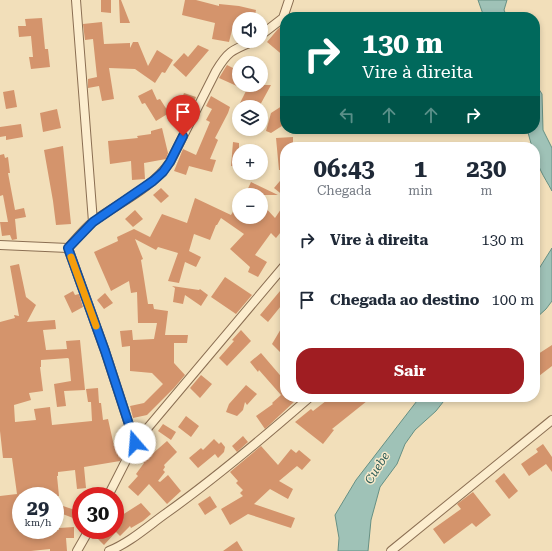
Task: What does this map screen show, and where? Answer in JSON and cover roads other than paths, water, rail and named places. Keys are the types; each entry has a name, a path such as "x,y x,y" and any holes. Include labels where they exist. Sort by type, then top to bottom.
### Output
{"street":[{"path":"76,0 93,222"},
{"path":"284,12 289,0"},
{"path":"268,29 280,20"},
{"path":"0,245 68,248 93,222 153,181 163,172 170,162 224,57 238,48"},
{"path":"68,248 105,351 135,443"},
{"path":"113,487 135,443 280,271"},
{"path":"109,551 130,539 195,493 304,402"},
{"path":"391,551 552,420"},
{"path":"77,551 84,539"}],"water":[{"path":"478,0 507,0 505,12 482,12"},
{"path":"540,91 542,94 543,130 552,148 552,191 540,169 540,142 531,142 528,134 540,134"},
{"path":"552,248 552,301 540,314 540,267"},
{"name":"Cuebe","path":"416,402 443,402 436,411 415,430 405,444 397,464 380,487 371,520 368,551 338,551 339,538 335,515 356,480"}]}
